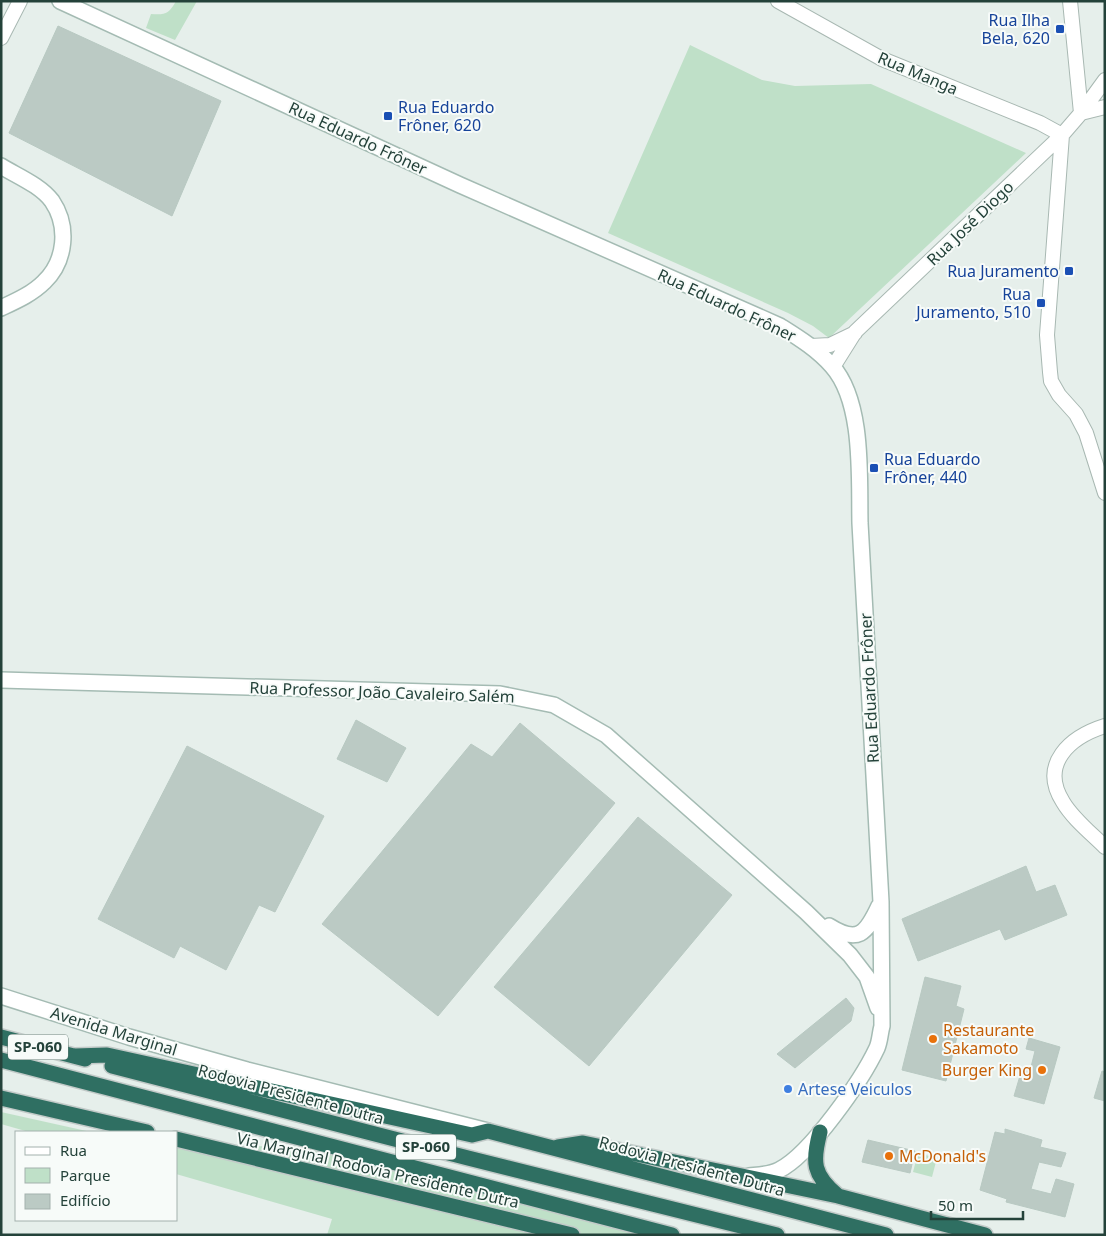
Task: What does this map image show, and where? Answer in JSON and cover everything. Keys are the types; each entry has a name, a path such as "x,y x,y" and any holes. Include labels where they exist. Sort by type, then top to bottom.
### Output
{"highway":[{"name":"Rodovia Presidente Dutra","path":"1,1037 468,1158 777,1235"},
{"name":"Rodovia Presidente Dutra","path":"75,1056 107,1055 472,1135 488,1131 886,1235"},
{"name":"SP-060","path":"1,1060 672,1235"},
{"path":"1,1098 142,1131"},
{"path":"820,1132 815,1151 816,1170 823,1182 838,1196"},
{"name":"Via Marginal Rodovia Presidente Dutra","path":"178,1139 572,1235"},
{"path":"552,1148 583,1143 838,1196 985,1235"}],"main road":[{"name":"Rua Eduardo Frôner","path":"60,1 460,185 780,326 811,346 833,367 845,390 855,423 881,902 882,1026 878,1046 868,1066 850,1094 820,1132 789,1164 768,1175 747,1176"},
{"path":"1,166 35,187 51,200 60,217 64,233 62,251 55,270 44,283 24,297 1,308"},
{"name":"Rua Professor João Cavaleiro Salém","path":"1,680 500,694 554,705 606,735 806,912 850,955 867,977 874,990 882,1026"},
{"name":"Rua Professor João Cavaleiro Salém","path":"806,912 845,936 854,936 862,934 870,926 881,902"},
{"name":"Avenida Marginal","path":"1,996 129,1037 246,1070 488,1131"}],"street":[{"path":"1,38 20,1"},
{"name":"Rua Manga","path":"778,1 882,59 1040,123 1062,135"},
{"path":"1070,1 1081,114"},
{"path":"1081,114 1105,80"},
{"path":"1081,114 1105,107"},
{"name":"Rua José Diogo","path":"833,367 855,332 1062,135 1081,114"},
{"path":"1062,135 1046,335 1051,381 1059,395 1076,414 1086,433 1105,492"},
{"name":"Rua José Diogo","path":"811,346 830,345 855,332"},
{"path":"1105,726 1073,741 1060,755 1054,772 1056,790 1064,804 1105,847"}],"green space":[{"path":"176,1 197,1 175,40 146,28 151,14 166,13"},
{"path":"690,45 762,80 795,86 871,84 1026,153 829,338 813,326 788,313 608,233"},
{"path":"1,1112 86,1131 26,1131 1,1124"},
{"path":"295,1146 641,1235 327,1235 332,1219 178,1175 178,1147"},
{"path":"918,1153 937,1158 932,1177 913,1172"}],"building":[{"path":"58,26 221,101 172,216 9,133"},
{"path":"356,720 406,748 387,782 337,759"},
{"path":"520,723 615,803 438,1016 322,924 471,744 492,757"},
{"path":"187,746 324,816 275,912 259,905 226,970 180,946 174,958 98,919"},
{"path":"638,817 732,895 589,1066 494,987"},
{"path":"1026,866 1036,892 1055,885 1067,915 1005,940 1000,929 918,961 902,919"},
{"name":"Restaurante Sakamoto","path":"925,977 961,986 956,1006 964,1009 946,1081 902,1070"},
{"path":"846,998 854,1008 851,1021 795,1068 777,1054"},
{"name":"Burger King","path":"1029,1038 1060,1047 1044,1104 1014,1096 1022,1069 1030,1071 1035,1051 1026,1049"},
{"path":"1102,1071 1105,1072 1105,1101 1094,1098"},
{"path":"1005,1129 1042,1140 1040,1147 1066,1153 1061,1167 1039,1162 1031,1189 1051,1194 1056,1179 1074,1184 1065,1217 1006,1202 1007,1199 980,1190 995,1132 1005,1134"},
{"name":"McDonald's","path":"868,1140 915,1151 910,1173 862,1162"}],"place":[{"name":"Rua Ilha Bela, 620","path":"1060,29"},
{"name":"Rua Eduardo Frôner, 620","path":"388,116"},
{"name":"Rua Juramento","path":"1069,271"},
{"name":"Rua Juramento, 510","path":"1041,303"},
{"name":"Rua Eduardo Frôner, 440","path":"874,468"},
{"name":"Restaurante Sakamoto","path":"933,1039"},
{"name":"Burger King","path":"1042,1070"},
{"name":"Artese Veiculos","path":"788,1089"},
{"name":"McDonald's","path":"889,1156"}]}
